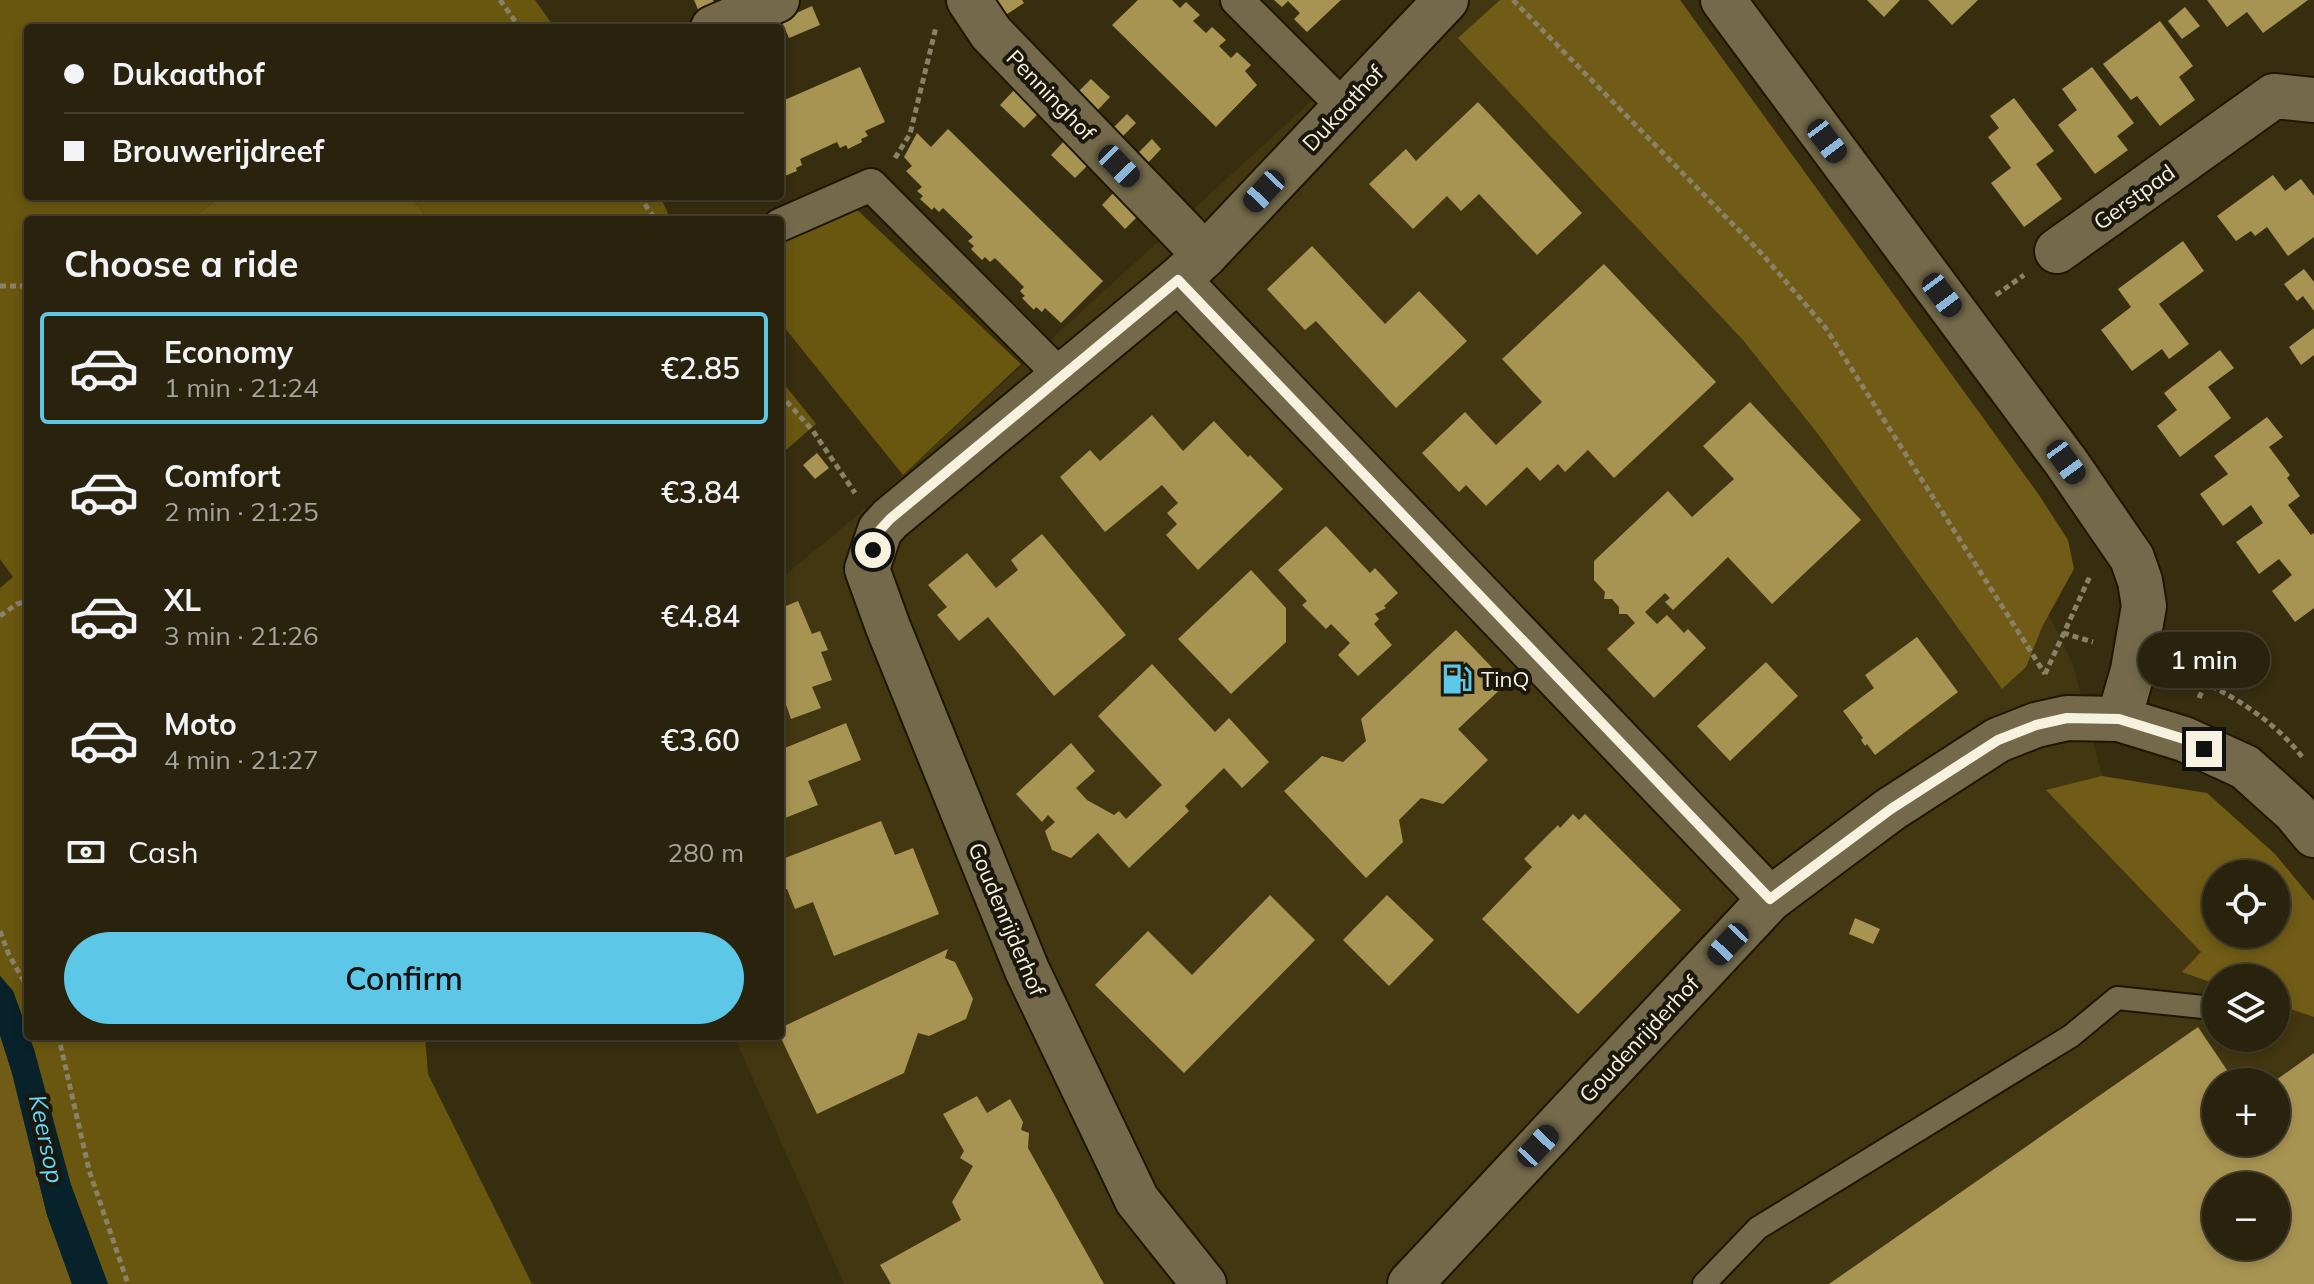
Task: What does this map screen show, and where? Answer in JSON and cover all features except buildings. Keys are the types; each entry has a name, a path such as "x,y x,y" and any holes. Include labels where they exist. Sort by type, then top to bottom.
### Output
{"street":[{"path":"722,24 777,0"},
{"path":"1237,0 1344,107"},
{"name":"Dukaathof","path":"880,530 1192,267 1446,0"},
{"path":"1733,4 2107,519 2132,558 2144,606 2119,719"},
{"name":"Penninghof","path":"954,8 991,33 1192,267"},
{"name":"Gerstpad","path":"2057,251 2274,96 2314,100"},
{"path":"784,223 871,185 1062,377"},
{"path":"1192,267 1770,899"},
{"name":"Goudenrijderhof","path":"880,530 867,569 1027,970 1137,1200 1204,1284"},
{"name":"Goudenrijderhof","path":"1426,1276 1770,899 1891,809 1998,740 2036,725 2067,718 2119,719 2184,739 2245,767 2295,812 2314,835"}],"lane":[{"path":"1704,1284 1758,1228 2071,1036 2117,998 2202,1007"}],"path":[{"path":"500,0 517,24"},
{"path":"1513,0 1763,255 1825,327 2045,674"},
{"path":"871,185 882,178 910,134 954,8"},
{"path":"1961,320 2057,251"},
{"path":"0,286 24,286"},
{"path":"784,398 813,431 880,530"},
{"path":"2107,519 2099,555 2063,633 2136,653 2206,682 2259,715 2297,749 2305,761"},
{"path":"0,616 24,602"},
{"path":"0,931 24,981"},
{"path":"58,1040 89,1170 128,1284"}],"shaded area":[{"path":"0,0 535,0 552,24 24,24 24,200 216,200 195,216 24,216 24,1022 13,991 0,976 0,588 13,577 0,559"},
{"path":"1422,0 1641,0 2006,525 2073,665 2107,794 2202,864 2202,948 2290,948 2290,936 2314,940 2314,1284 844,1284 736,1040 784,1040 784,576 870,505"},
{"path":"1500,0 1680,0 2039,495 2068,540 2074,569 2043,625 2026,667 2002,689 1818,434 1743,340 1458,38"},
{"path":"216,200 413,200 426,216 195,216"},
{"path":"413,200 662,200 669,216 426,216"},
{"path":"852,205 1021,364 903,475 784,327 784,224"},
{"path":"784,384 816,424 784,452"},
{"path":"2102,776 2207,793 2280,860 2202,860 2202,948 2290,948 2290,872 2314,901 2314,1017 2290,1009 2290,964 2202,964 2202,979 2182,972 2201,952 2046,790"},
{"path":"0,1035 47,1215 72,1284 0,1284"},
{"path":"30,1040 425,1040 428,1074 532,1284 108,1284 71,1185"}],"water":[{"name":"Keersop","path":"0,976 13,991 24,1021 24,1040 31,1040 34,1049 71,1185 108,1284 72,1284 47,1215 0,1035"}],"place":[{"name":"TinQ","path":"1457,679"}],"route":[{"path":"873,550 880,530 890,519 1178,280 1770,899 1891,809 1998,740 2036,725 2067,718 2119,719 2184,739 2204,749"}]}
